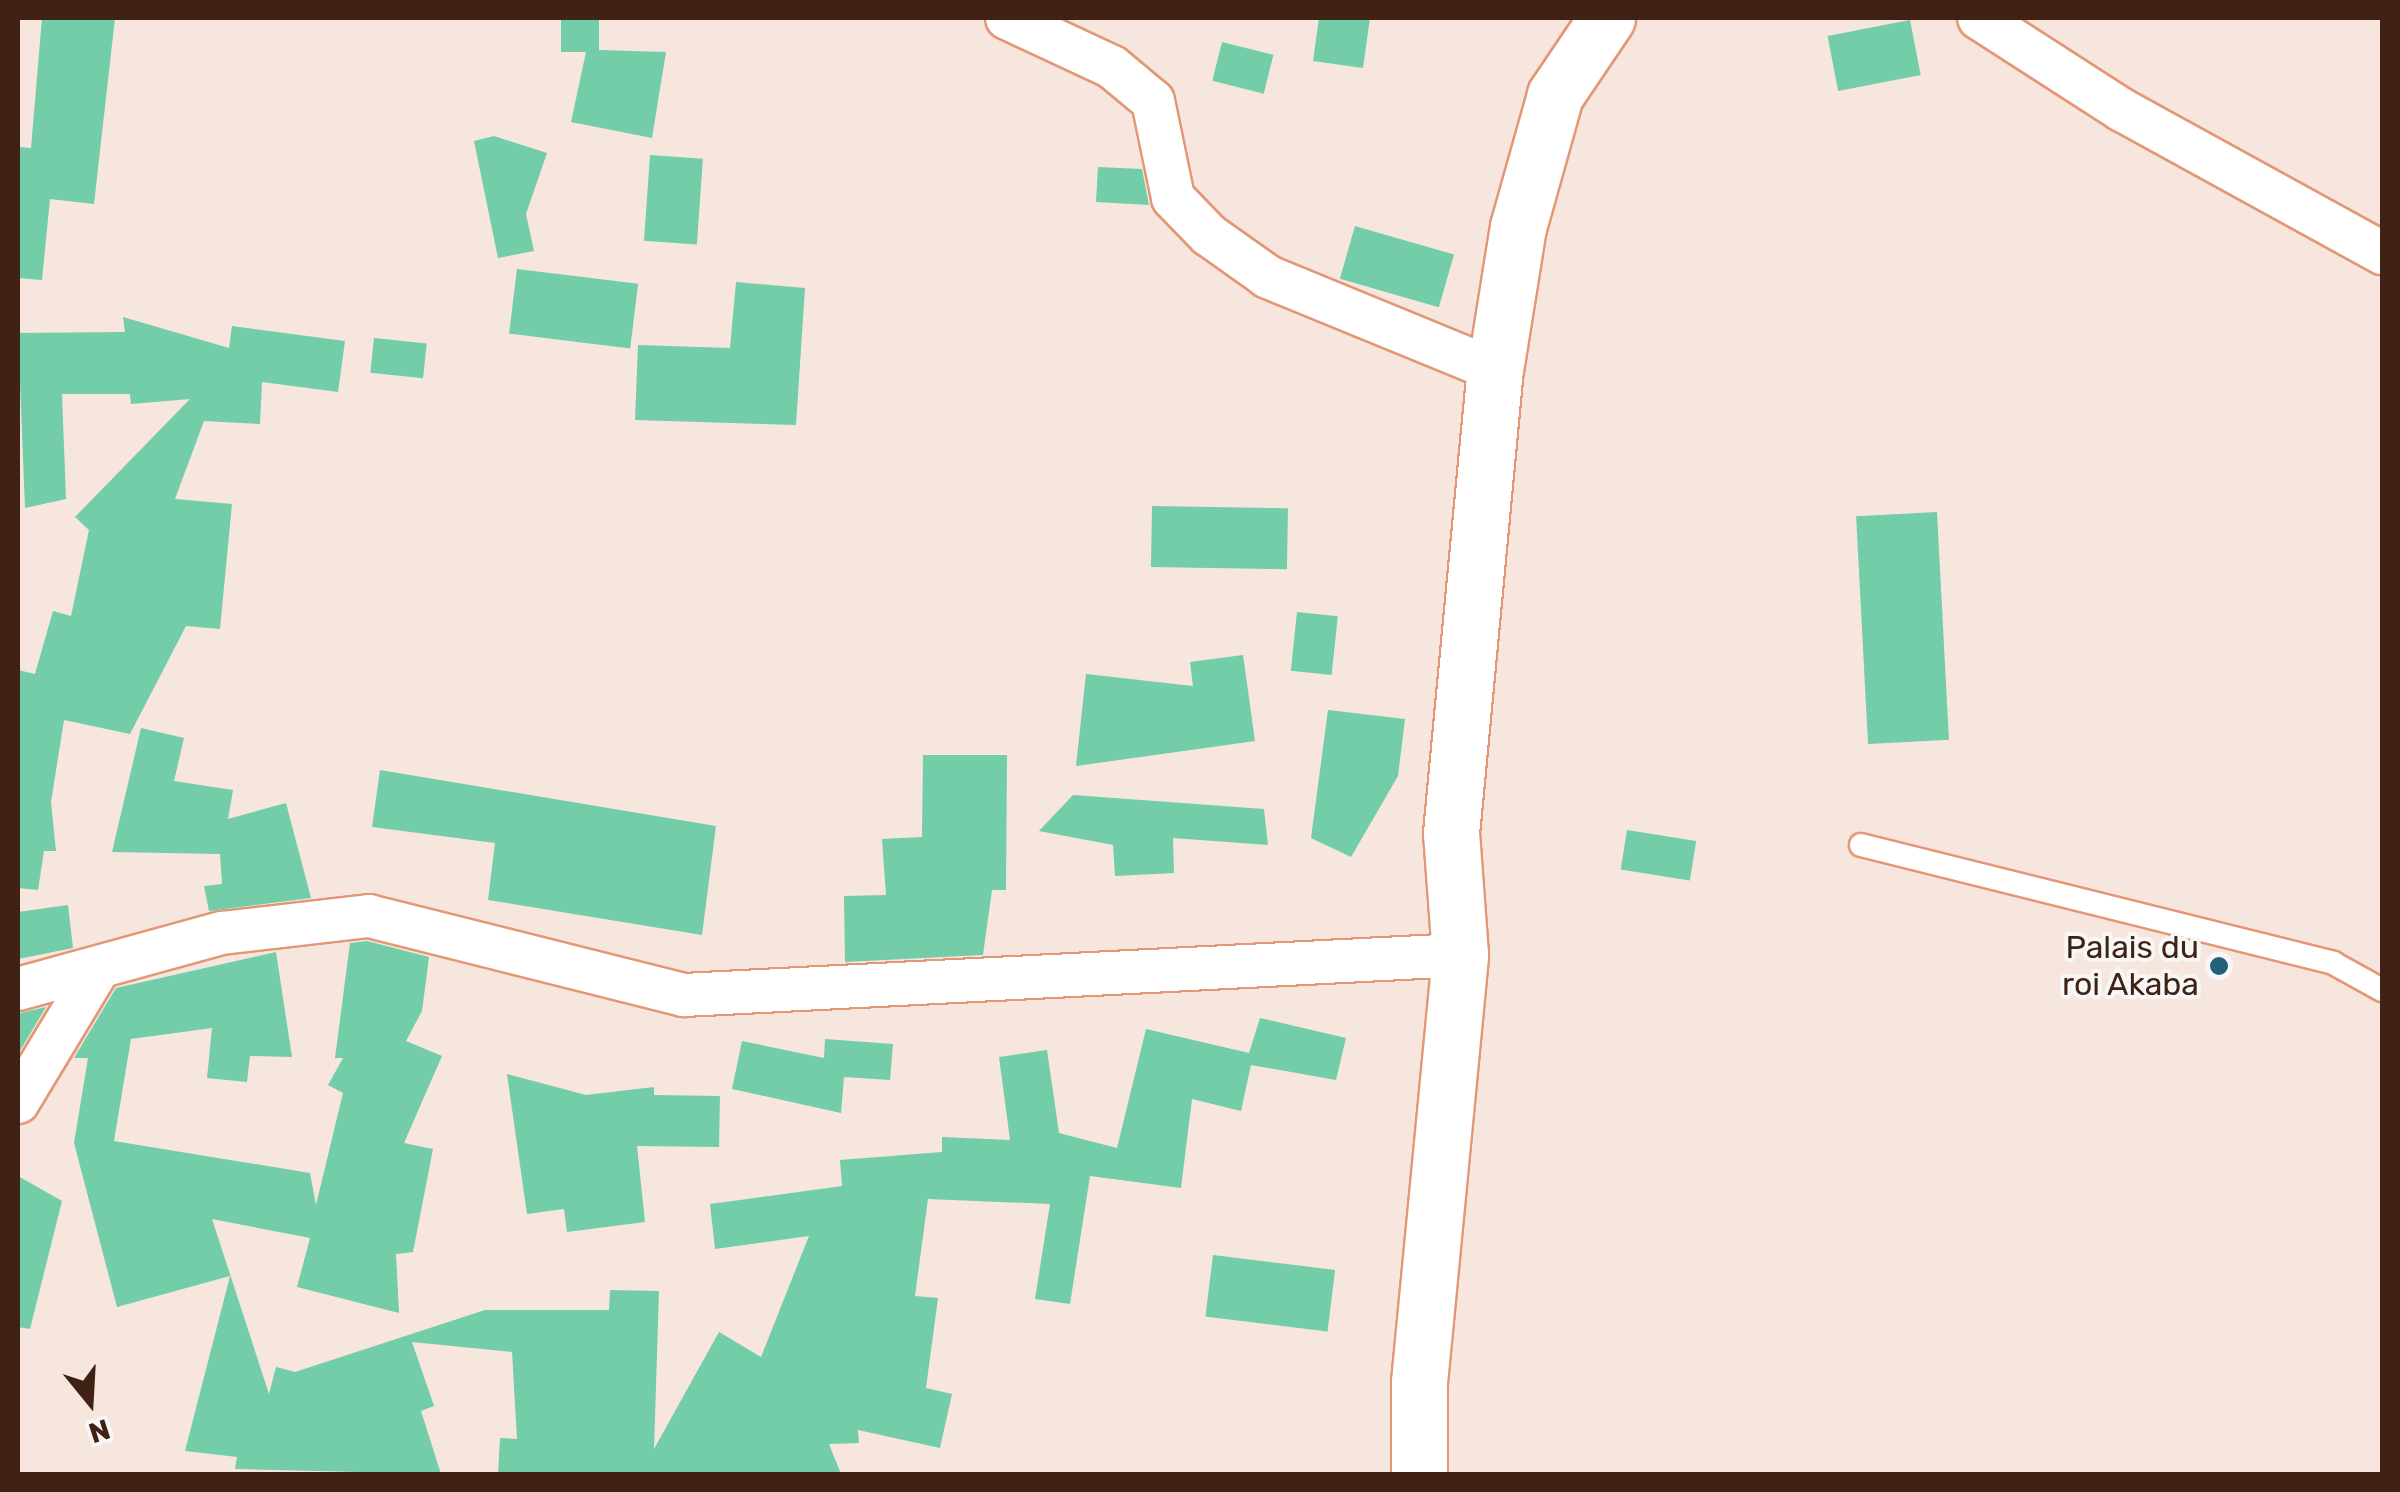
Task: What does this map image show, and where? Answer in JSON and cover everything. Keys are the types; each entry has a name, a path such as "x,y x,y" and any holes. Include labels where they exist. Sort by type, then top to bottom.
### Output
{"main road":[{"path":"1419,1474 1419,1382 1460,955 1451,832 1495,370 1518,228 1555,95 1607,18"}],"street":[{"path":"1007,18 1112,67 1153,100 1172,198 1209,235 1268,277 1495,370"},
{"path":"1980,18 2122,110 2382,254"},
{"path":"18,989 97,971 222,933 369,916 684,995 1460,955"},
{"path":"18,1102 97,971"}],"lane":[{"path":"1861,845 2333,962 2382,990"}],"building":[{"path":"42,18 115,18 94,204 50,199 42,280 18,278 18,147 31,148"},
{"path":"561,18 599,18 599,50 666,52 652,138 571,122 586,52 561,52"},
{"path":"1319,18 1370,18 1363,68 1313,61"},
{"path":"1910,20 1921,75 1838,91 1828,36"},
{"path":"1222,42 1273,55 1264,94 1212,81"},
{"path":"494,136 547,153 526,214 534,251 498,258 474,141"},
{"path":"650,155 703,159 697,244 644,241"},
{"path":"1098,167 1142,169 1149,205 1096,202"},
{"path":"1355,226 1454,254 1439,307 1340,279"},
{"path":"517,269 638,284 630,348 509,334"},
{"path":"736,282 805,288 796,425 635,420 638,345 730,348"},
{"path":"123,317 229,348 232,326 345,341 338,392 262,382 260,424 204,421 175,499 232,504 220,629 186,626 130,734 64,720 51,802 56,851 44,851 38,890 18,888 18,670 35,674 53,611 71,616 89,530 75,517 190,399 131,404 130,394 62,394 66,499 25,508 18,333 125,332"},
{"path":"374,338 427,344 423,378 370,373"},
{"path":"1152,506 1288,508 1287,569 1151,567"},
{"path":"1937,512 1949,740 1868,744 1856,516"},
{"path":"1297,612 1338,616 1332,675 1291,671"},
{"path":"1243,655 1255,741 1076,766 1086,674 1193,686 1190,662"},
{"path":"1328,710 1405,719 1398,776 1351,857 1311,838"},
{"path":"141,728 184,738 174,781 233,790 228,819 286,803 311,898 209,911 204,886 222,884 220,854 112,852"},
{"path":"923,755 1007,755 1006,890 992,890 983,955 845,962 844,896 886,895 882,839 922,837"},
{"path":"380,770 716,826 702,935 488,900 495,843 372,827"},
{"path":"1073,795 1264,809 1268,845 1173,838 1174,873 1115,876 1113,845 1039,831"},
{"path":"1627,830 1696,841 1690,880 1621,870"},
{"path":"68,905 73,948 18,959 18,912"},
{"path":"367,941 429,957 422,1011 406,1041 442,1056 404,1143 433,1149 413,1252 396,1254 399,1313 297,1287 310,1238 212,1219 269,1394 276,1367 295,1372 485,1310 609,1310 610,1290 659,1291 654,1449 719,1332 761,1357 809,1236 715,1249 710,1204 842,1186 840,1160 942,1152 942,1137 1010,1140 999,1057 1047,1050 1059,1133 1117,1148 1146,1029 1249,1053 1260,1018 1346,1038 1336,1080 1251,1065 1241,1111 1192,1099 1181,1188 1090,1176 1070,1304 1035,1299 1050,1204 928,1199 915,1296 938,1298 926,1388 952,1394 940,1448 858,1430 859,1443 829,1444 841,1474 498,1474 500,1438 517,1439 512,1352 412,1342 434,1406 421,1411 441,1474 235,1469 237,1457 185,1451 230,1276 117,1307 74,1143 88,1058 74,1058 116,988 276,952 292,1057 250,1056 247,1082 207,1078 212,1028 131,1039 114,1141 310,1173 316,1205 343,1093 328,1085 343,1058 335,1058 350,943"},
{"path":"46,1007 18,1054 20,1013"},
{"path":"825,1039 893,1044 890,1080 844,1077 841,1113 732,1089 742,1041 824,1058"},
{"path":"507,1074 586,1095 654,1087 654,1095 720,1096 719,1147 637,1146 645,1222 567,1232 564,1209 527,1214"},
{"path":"18,1176 62,1201 30,1329 18,1327"},
{"path":"1213,1255 1335,1270 1328,1332 1205,1317"}],"place":[{"name":"Palais du roi Akaba","path":"2219,966"}]}
